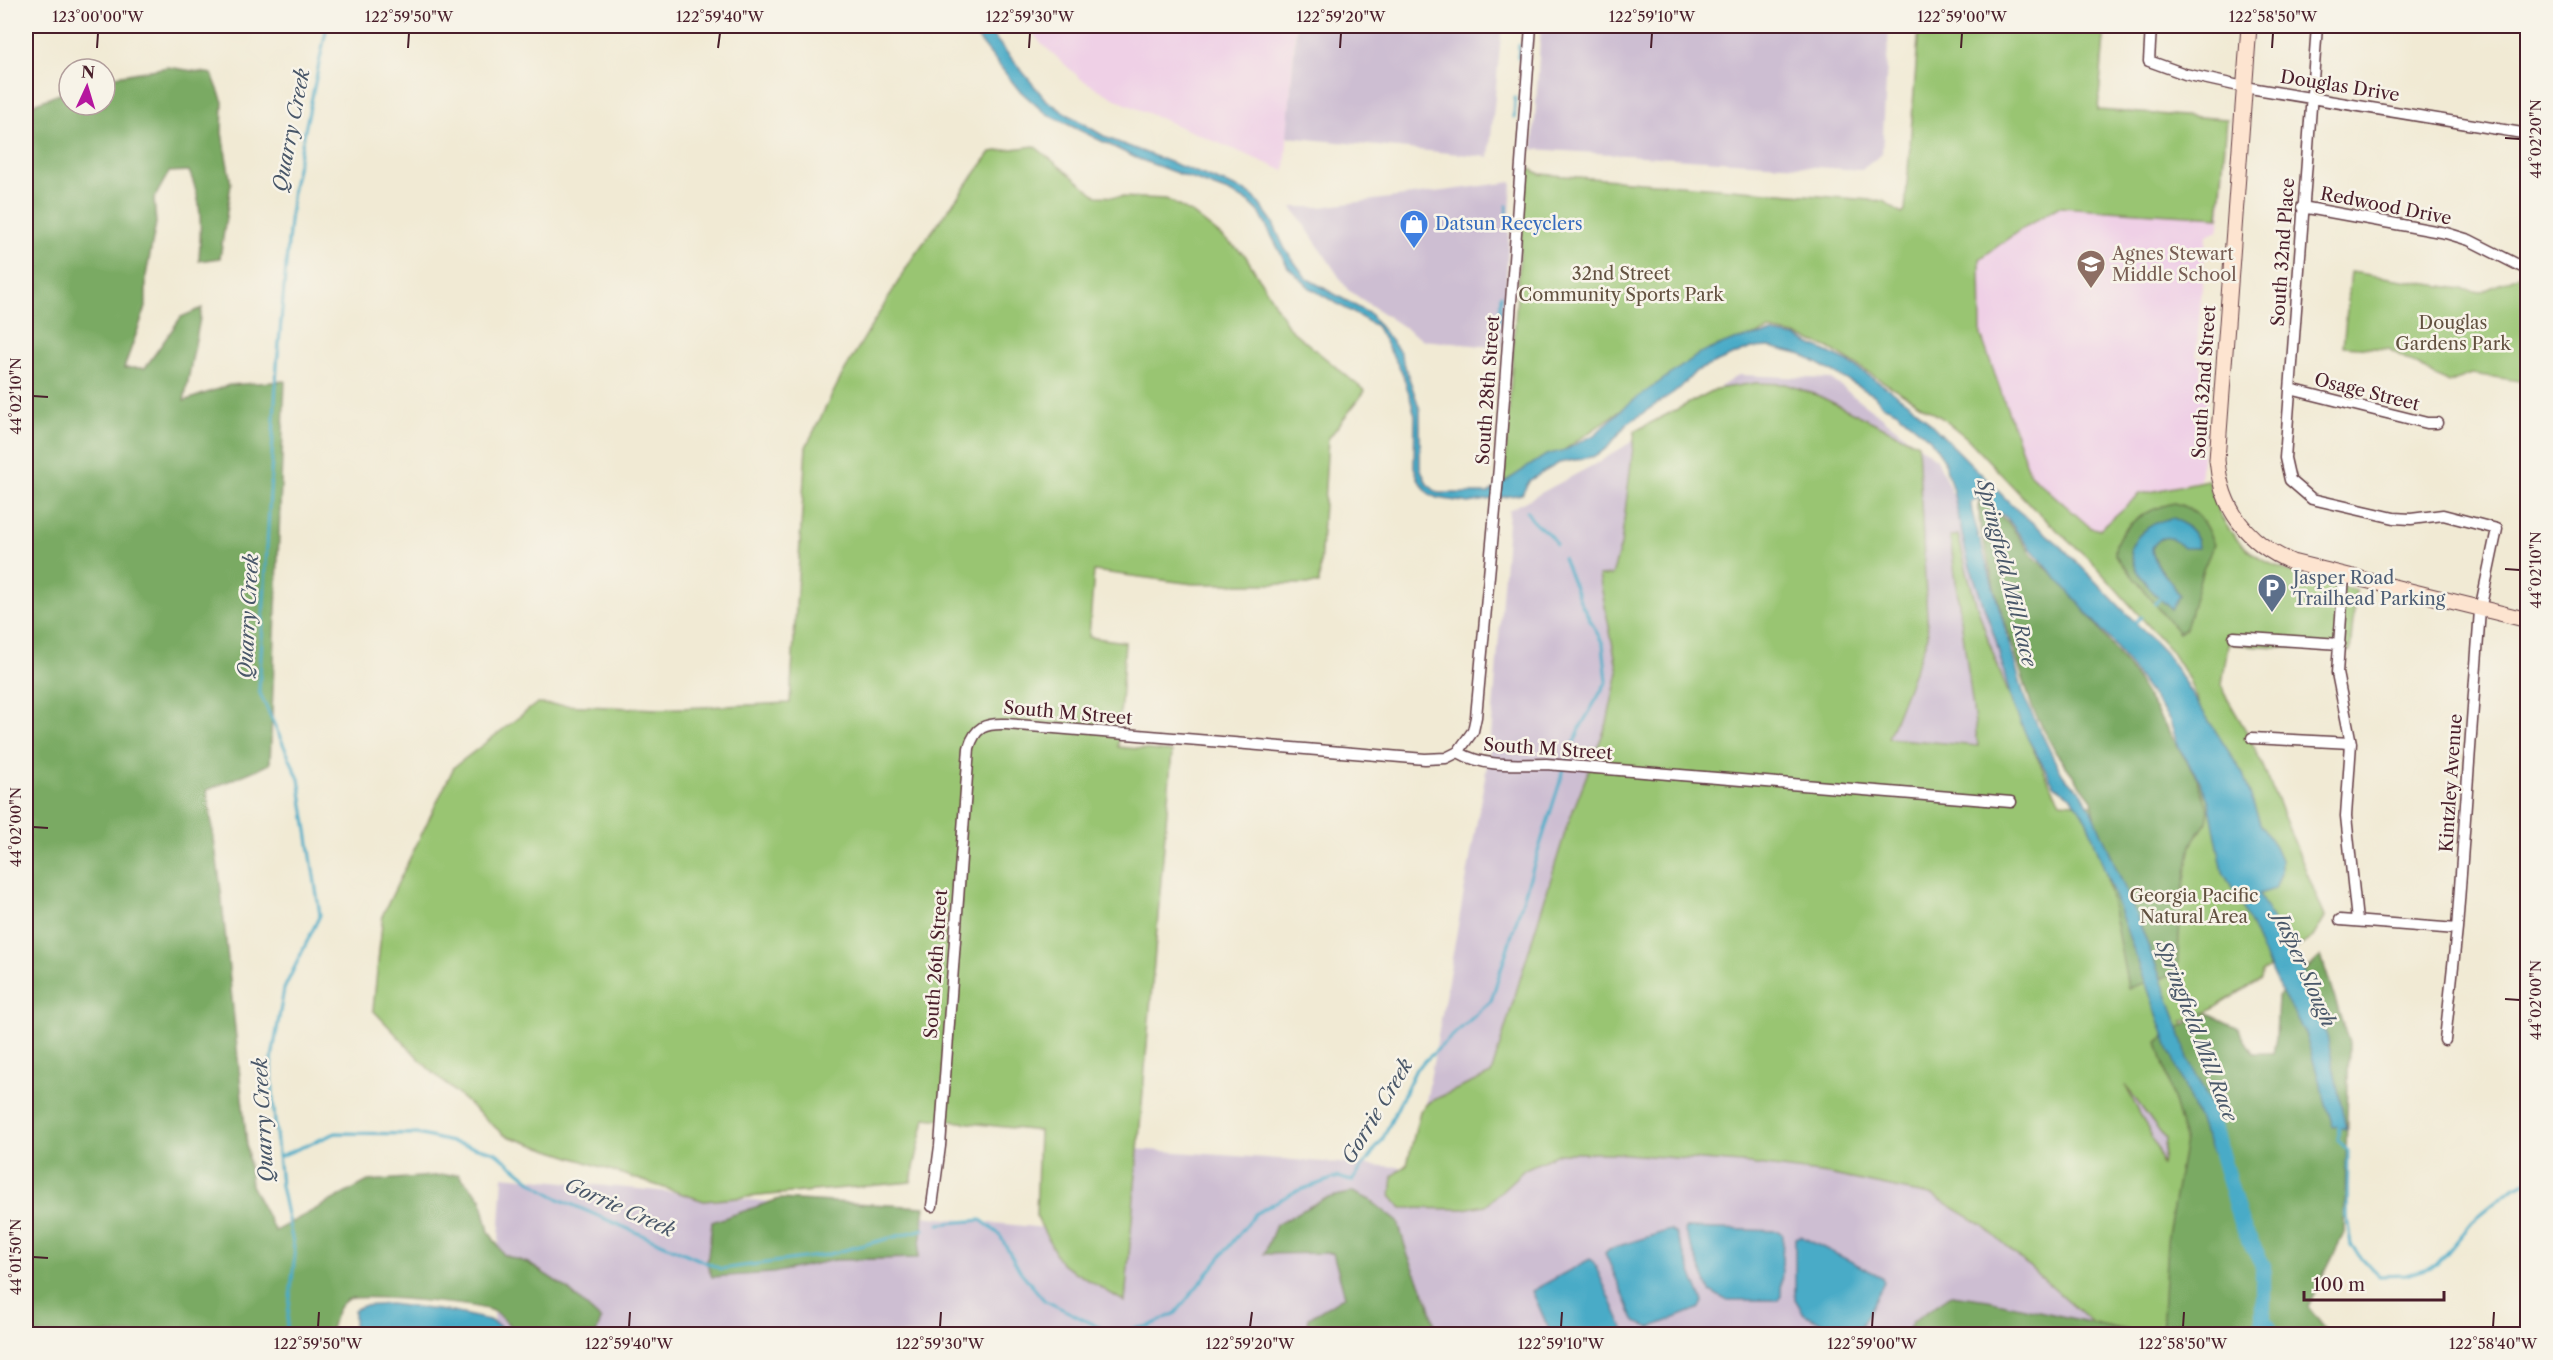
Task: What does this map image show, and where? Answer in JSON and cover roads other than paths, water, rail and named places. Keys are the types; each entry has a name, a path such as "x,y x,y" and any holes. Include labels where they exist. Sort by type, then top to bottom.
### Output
{"street":[{"name":"South 28th Street","path":"1458,752 1473,731 1476,717 1498,474 1531,26"},
{"name":"Douglas Drive","path":"2151,26 2149,60 2185,74 2244,87 2528,134"},
{"name":"South 32nd Street","path":"2249,26 2217,460 2218,479 2237,522 2252,538 2276,555 2296,563 2344,575"},
{"name":"South 32nd Place","path":"2317,26 2285,458 2290,480 2312,499 2394,518 2443,516 2497,529"},
{"name":"Redwood Drive","path":"2302,207 2446,233 2469,240 2528,270"},
{"name":"Osage Street","path":"2290,389 2427,423 2437,423"},
{"name":"Kintzley Avenue","path":"2445,1040 2457,929 2480,610 2497,529"},
{"path":"2357,921 2346,816 2351,743 2337,673 2344,575 2528,620"},
{"path":"2234,637 2340,644"},
{"name":"South M Street","path":"980,727 990,723 1006,724 1425,759 1446,758 1458,752 1471,760 1489,764 1546,764 2011,802"},
{"name":"South 26th Street","path":"932,1206 940,1146 969,748 973,735 980,727"},
{"path":"2252,738 2351,743"},
{"path":"2340,920 2457,929"}],"water":[{"path":"968,26 985,26 1045,99 1107,138 1245,191 1254,197 1272,221 1285,249 1306,278 1370,314 1400,352 1420,410 1420,467 1427,484 1438,493 1488,493 1546,455 1565,450 1594,435 1627,405 1699,354 1734,340 1773,333 1796,337 1848,362 1916,409 2016,509 2061,546 2167,655 2243,774 2261,826 2275,846 2281,860 2281,874 2275,889 2259,894 2289,950 2302,967 2305,981 2327,1036 2346,1129 2339,1126 2333,1127 2305,1033 2277,984 2240,901 2223,872 2209,802 2200,781 2179,748 2169,719 2113,643 2007,518 1977,498 1971,503 1972,512 2025,699 2056,763 2066,779 2079,789 2092,810 2137,917 2174,1012 2188,1059 2213,1109 2226,1147 2213,1154 2175,1064 2087,821 2072,797 2054,785 2028,739 2012,703 1996,641 1967,557 1953,491 1943,458 1930,439 1896,411 1882,405 1874,395 1802,355 1770,347 1751,348 1696,371 1680,388 1627,424 1608,447 1596,456 1559,463 1530,480 1522,494 1469,503 1437,498 1429,494 1419,481 1414,467 1415,416 1410,397 1402,372 1376,326 1310,288 1288,267 1259,212 1249,202 1136,158 1045,113 1018,89"},
{"path":"2174,518 2194,534 2198,548 2183,548 2171,539 2163,538 2152,548 2155,560 2179,595 2171,609 2151,590 2139,574 2131,548 2138,536 2148,527"},
{"path":"1686,1228 1779,1231 1783,1234 1781,1296 1778,1300 1726,1300 1710,1291 1684,1230"},
{"path":"1670,1230 1676,1234 1703,1302 1700,1308 1650,1328 1635,1322 1605,1253 1609,1249"},
{"path":"1800,1236 1882,1277 1884,1283 1857,1334 1845,1334 1804,1314 1795,1299 1795,1238"},
{"path":"1590,1259 1594,1263 1624,1330 1622,1334 1551,1334 1532,1291"},
{"path":"390,1304 453,1312 489,1320 513,1334 350,1334 354,1332 354,1310 362,1306"}],"waterway":[{"name":"Quarry Creek","path":"286,1334 295,1253 281,1186 273,1101 272,1058 284,989 320,915 299,779 259,691 277,366 293,187 327,26"},
{"path":"1518,58 1519,45"},
{"path":"1514,117 1515,98"},
{"path":"1506,218 1507,206"},
{"path":"1499,324 1501,295"},
{"path":"1527,511 1533,521 1550,535 1556,544"},
{"name":"Gorrie Creek","path":"1563,558 1581,603 1603,644 1607,681 1581,726 1566,762"},
{"path":"2155,604 2160,598"},
{"path":"2134,623 2141,617"},
{"name":"Gorrie Creek","path":"939,1224 981,1220 999,1234 1020,1271 1044,1300 1111,1333 1149,1326 1176,1313 1255,1214 1294,1192 1338,1177 1352,1181 1382,1140 1416,1069 1491,1001 1564,769"},
{"name":"Jasper Slough","path":"2339,1124 2338,1140 2348,1151 2347,1217 2351,1246 2379,1276 2406,1275 2437,1265 2475,1219 2514,1187 2528,1181"},
{"name":"Springfield Mill Race","path":"2214,1130 2241,1223 2263,1266 2263,1318 2271,1334"},
{"name":"Gorrie Creek","path":"278,1157 336,1133 417,1134 495,1152 536,1185 559,1199 721,1269 826,1255 924,1229"}],"place":[{"name":"Datsun Recyclers","path":"1414,250"},
{"name":"Agnes Stewart Middle School","path":"2091,290"},
{"name":"Jasper Road Trailhead Parking","path":"2272,614"}],"park label":[{"name":"32nd Street Community Sports Park","path":"1621,284"},
{"name":"Douglas Gardens Park","path":"2453,333"},
{"name":"Georgia Pacific Natural Area","path":"2194,906"}]}
